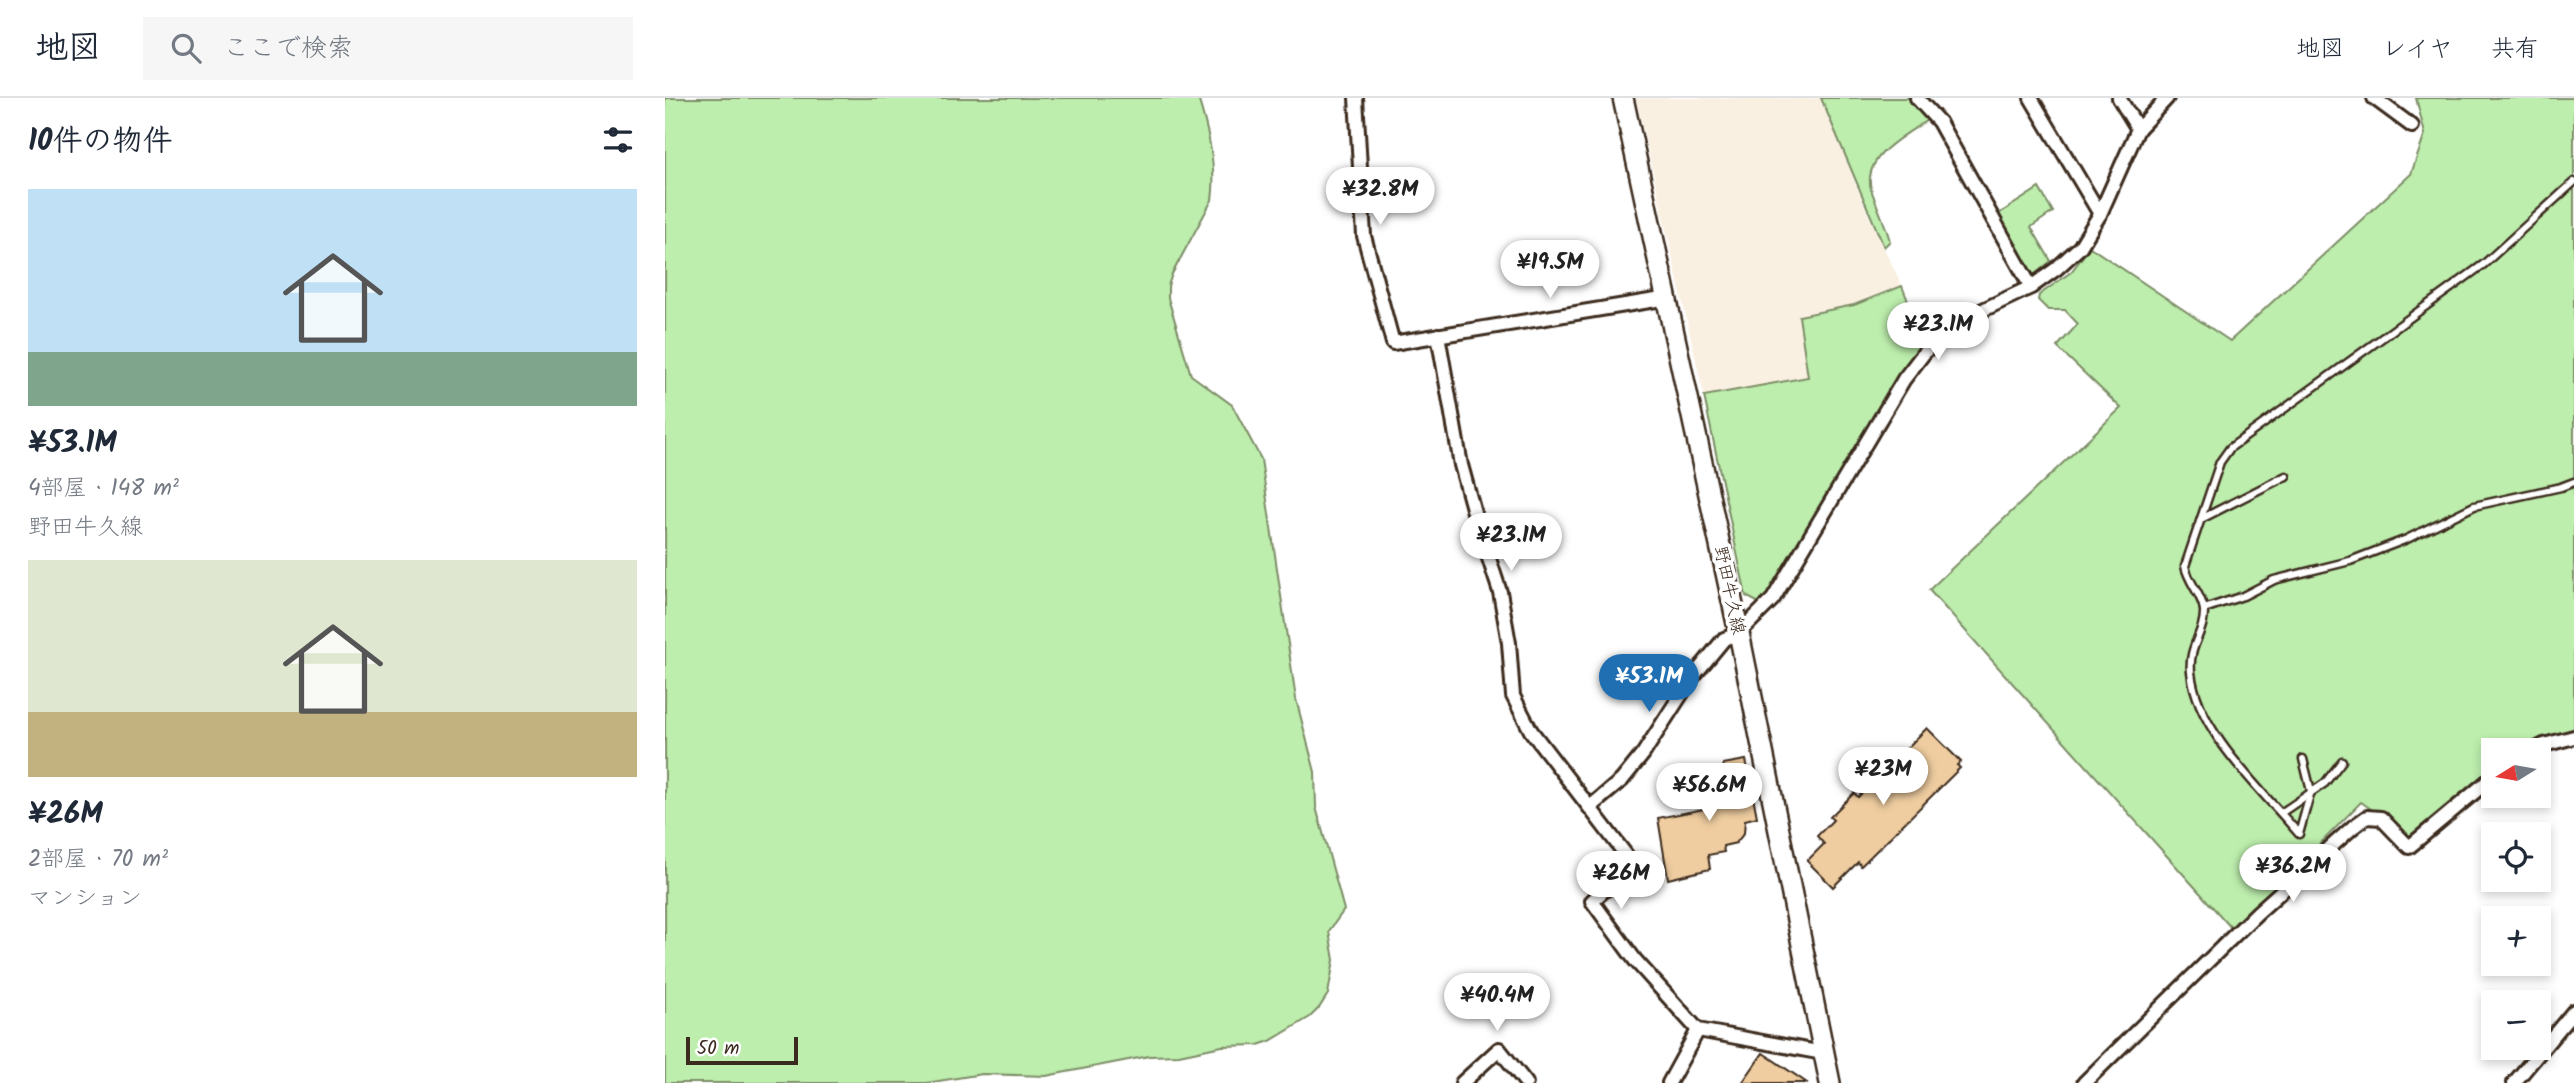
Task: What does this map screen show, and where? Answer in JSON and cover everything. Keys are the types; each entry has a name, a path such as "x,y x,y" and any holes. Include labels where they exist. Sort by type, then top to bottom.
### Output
{"main road":[{"name":"野田牛久線","path":"1623,98 1739,633 1830,1083"}],"street":[{"path":"1356,98 1364,236 1393,343 1668,298"},
{"path":"1917,98 1939,122 2031,287"},
{"path":"2031,98 2100,214"},
{"path":"2119,98 2139,129"},
{"path":"1590,807 1622,780 1643,754 1691,679 1724,639 1739,633 1773,599 1904,379 1937,336 1966,318 2031,287 2080,247 2100,214 2139,129 2167,98"},
{"path":"2374,98 2412,126"},
{"path":"1438,335 1461,465 1500,592 1509,643 1513,696 1531,731 1626,855 1623,874 1593,901 1635,960 1697,1030 1823,1053"},
{"path":"2551,743 2574,737"},
{"path":"2084,1083 2257,913 2353,827 2367,817 2381,818 2409,847 2481,787"},
{"path":"2515,1083 2574,1011"},
{"path":"1669,1083 1697,1030"},
{"path":"1462,1083 1499,1049 1526,1083"}],"lane":[{"path":"2303,760 2311,791 2299,834 2212,730 2198,706 2190,671 2191,650 2202,628 2204,609 2187,578 2185,566 2220,462 2230,448 2484,264 2574,182"},
{"path":"2201,519 2286,476"},
{"path":"2204,609 2243,596 2274,580 2350,561 2407,539 2474,506 2574,482"},
{"path":"2281,813 2325,783 2342,761"}],"shaded area":[{"path":"1636,98 1821,98 1868,214 1902,286 1852,305 1799,316 1809,377 1704,396"}],"green space":[{"path":"665,98 1198,98 1211,148 1212,200 1172,274 1168,298 1191,375 1232,405 1261,459 1296,699 1315,772 1316,807 1344,910 1329,931 1334,960 1328,994 1310,1017 1270,1041 1258,1045 1222,1046 1179,1055 1149,1056 1046,1076 982,1074 926,1083 665,1083"},
{"path":"1821,98 1913,98 1930,118 1889,147 1873,166 1871,189 1890,241 1884,247"},
{"path":"2416,98 2574,98 2574,732 2551,744 2551,738 2481,738 2481,790 2411,837 2361,802 2234,931 1929,590 2121,408 2057,347 2078,324 2065,310 2048,310 2038,300 2039,295 2071,272 2090,247 2230,341 2411,174 2425,134"},
{"path":"2039,188 2053,212 2031,227 2051,261 2035,274 2030,273 1997,215"},
{"path":"1902,286 1924,341 1772,590 1759,603 1746,596 1704,396 1808,377 1799,316 1854,305"}],"building":[{"path":"1927,728 1961,762 1957,765 1960,768 1861,866 1858,862 1833,887 1807,861 1824,844 1817,836 1833,820 1830,817 1854,793 1858,797"},
{"path":"1746,760 1757,817 1745,820 1744,833 1736,843 1723,846 1724,852 1708,855 1710,869 1668,879 1658,818 1714,807 1708,776 1725,772 1723,764"},
{"path":"1763,1053 1807,1083 1742,1083"}]}
